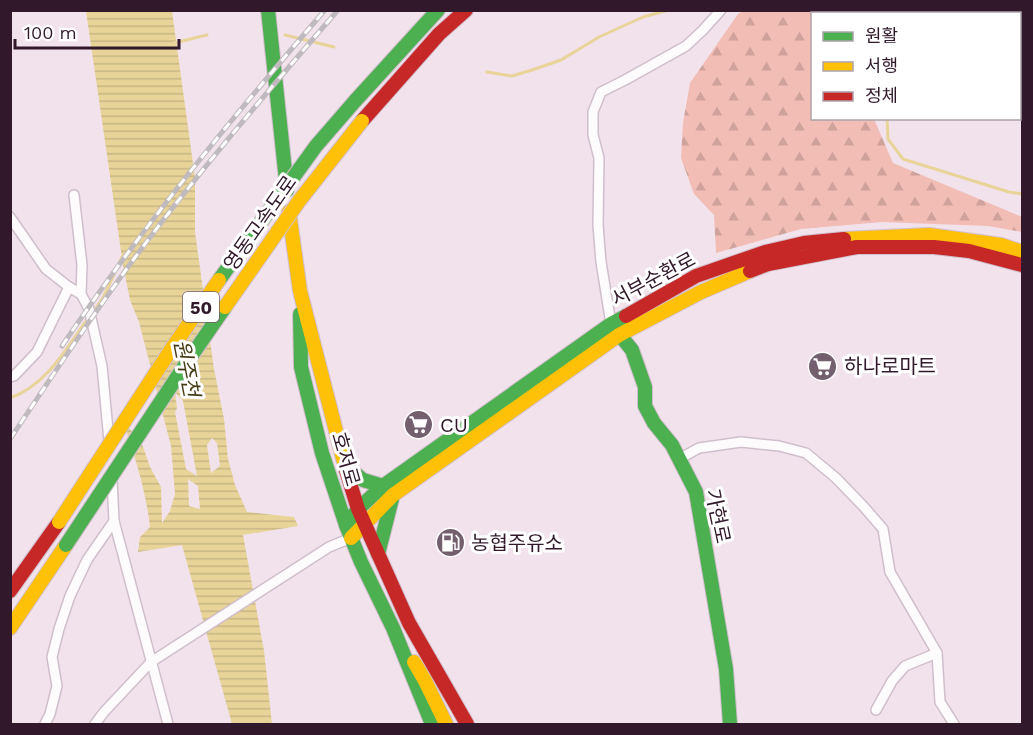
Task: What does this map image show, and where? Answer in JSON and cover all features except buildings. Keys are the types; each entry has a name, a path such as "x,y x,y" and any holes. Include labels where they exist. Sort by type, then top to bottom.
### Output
{"main road":[{"name":"호저로","path":"268,10 280,135 300,291 301,367 322,453 348,532 393,627 457,724"},
{"name":"영동고속도로","path":"10,591 59,522 170,351 316,146 438,10"},
{"name":"영동고속도로","path":"10,628 137,436 299,201 363,121 440,34 466,10"},
{"name":"서부순환로","path":"348,532 358,509 615,329 696,276 765,252 804,243 879,237 928,236 1001,245 1023,252"},
{"name":"서부순환로","path":"615,329 768,264 857,247 934,247 969,251 1023,265"},
{"name":"호저로","path":"300,291 344,464 358,509 409,623 446,724"},
{"name":"가현로","path":"615,329 633,350 645,387 645,406 654,423 672,445 696,492 726,669 730,724"},
{"path":"344,464 363,480 388,490 378,554"},
{"name":"서부순환로","path":"348,532 364,523 388,490"},
{"path":"428,680 432,724"},
{"path":"428,680 467,724"}],"street":[{"name":"가현로","path":"615,329 601,262 599,158 593,135 593,112 601,92 686,46 721,10"},
{"path":"74,195 82,265 81,294 89,309 102,366 114,521 168,724"},
{"path":"10,218 46,269 81,294"},
{"path":"10,377 14,376 37,352 69,287"},
{"path":"679,459 699,448 741,441 779,446 806,453 836,477 883,529 890,572 937,653 940,702 954,724"},
{"path":"45,724 57,686 52,657 70,596 87,560 114,521"},
{"path":"95,724 151,662 329,547 348,532"},
{"path":"876,710 892,681 905,666 937,653"}],"green space":[{"path":"745,10 870,11 811,12 811,120 874,120 893,163 1022,217 1022,232 988,226 882,222 801,229 716,253 714,215 694,194 681,158 683,123 690,83 738,14"}],"water":[{"name":"원주천","path":"86,11 172,11 195,178 195,232 228,459 235,485 247,512 294,517 298,526 243,535 264,651 272,724 232,724 182,545 138,552 140,537 150,527 143,486 123,420 142,444 150,467 161,487 162,523 170,511 175,494 171,446 139,322 130,300","holes":["175,392 183,401 197,476 186,469 175,412 177,408","212,438 217,443 220,466 211,473 207,445","188,479 198,486 200,509 189,506"]}],"waterway":[{"path":"487,72 512,76 532,70 561,60 599,37 643,17 669,10"},
{"path":"174,43 207,35"},
{"path":"285,35 334,47"},
{"path":"887,120 888,139 903,159 1022,194"},
{"path":"93,312 103,298 122,257"},
{"path":"10,398 23,392 45,375 89,317"}],"railway":[{"path":"62,346 92,302 188,174 325,10"},
{"path":"10,439 98,308 154,232 267,92 338,10"}],"traffic: fast":[{"path":"268,10 287,190"},
{"path":"355,101 438,10"},
{"path":"219,280 316,146 355,101"},
{"path":"66,545 225,307"},
{"path":"300,314 301,367 322,453 361,562 393,628 432,724"},
{"path":"346,525 358,509 383,486 611,324 626,316"},
{"path":"615,329 632,350 645,387 645,406 654,423 672,445 696,492 726,669 730,724"},
{"path":"344,464 363,480 383,486"},
{"path":"378,554 393,495"}],"traffic: slow":[{"path":"225,307 299,201 362,121"},
{"path":"289,212 300,291 346,470"},
{"path":"844,239 929,235 1001,245 1022,252"},
{"path":"351,538 393,495 619,335 701,292 750,271"},
{"path":"59,522 219,280"},
{"path":"10,628 66,545"},
{"path":"414,662 446,724"}],"traffic: jam":[{"path":"362,121 439,34 466,10"},
{"path":"626,316 696,276 765,252 804,243 844,239"},
{"path":"750,271 768,264 857,247 934,247 969,251 1022,265"},
{"path":"346,470 358,509 409,623 467,724"},
{"path":"10,591 59,522"}],"place":[{"name":"하나로마트","path":"823,366"},
{"name":"CU","path":"419,425"},
{"name":"농협주유소","path":"450,543"}]}
